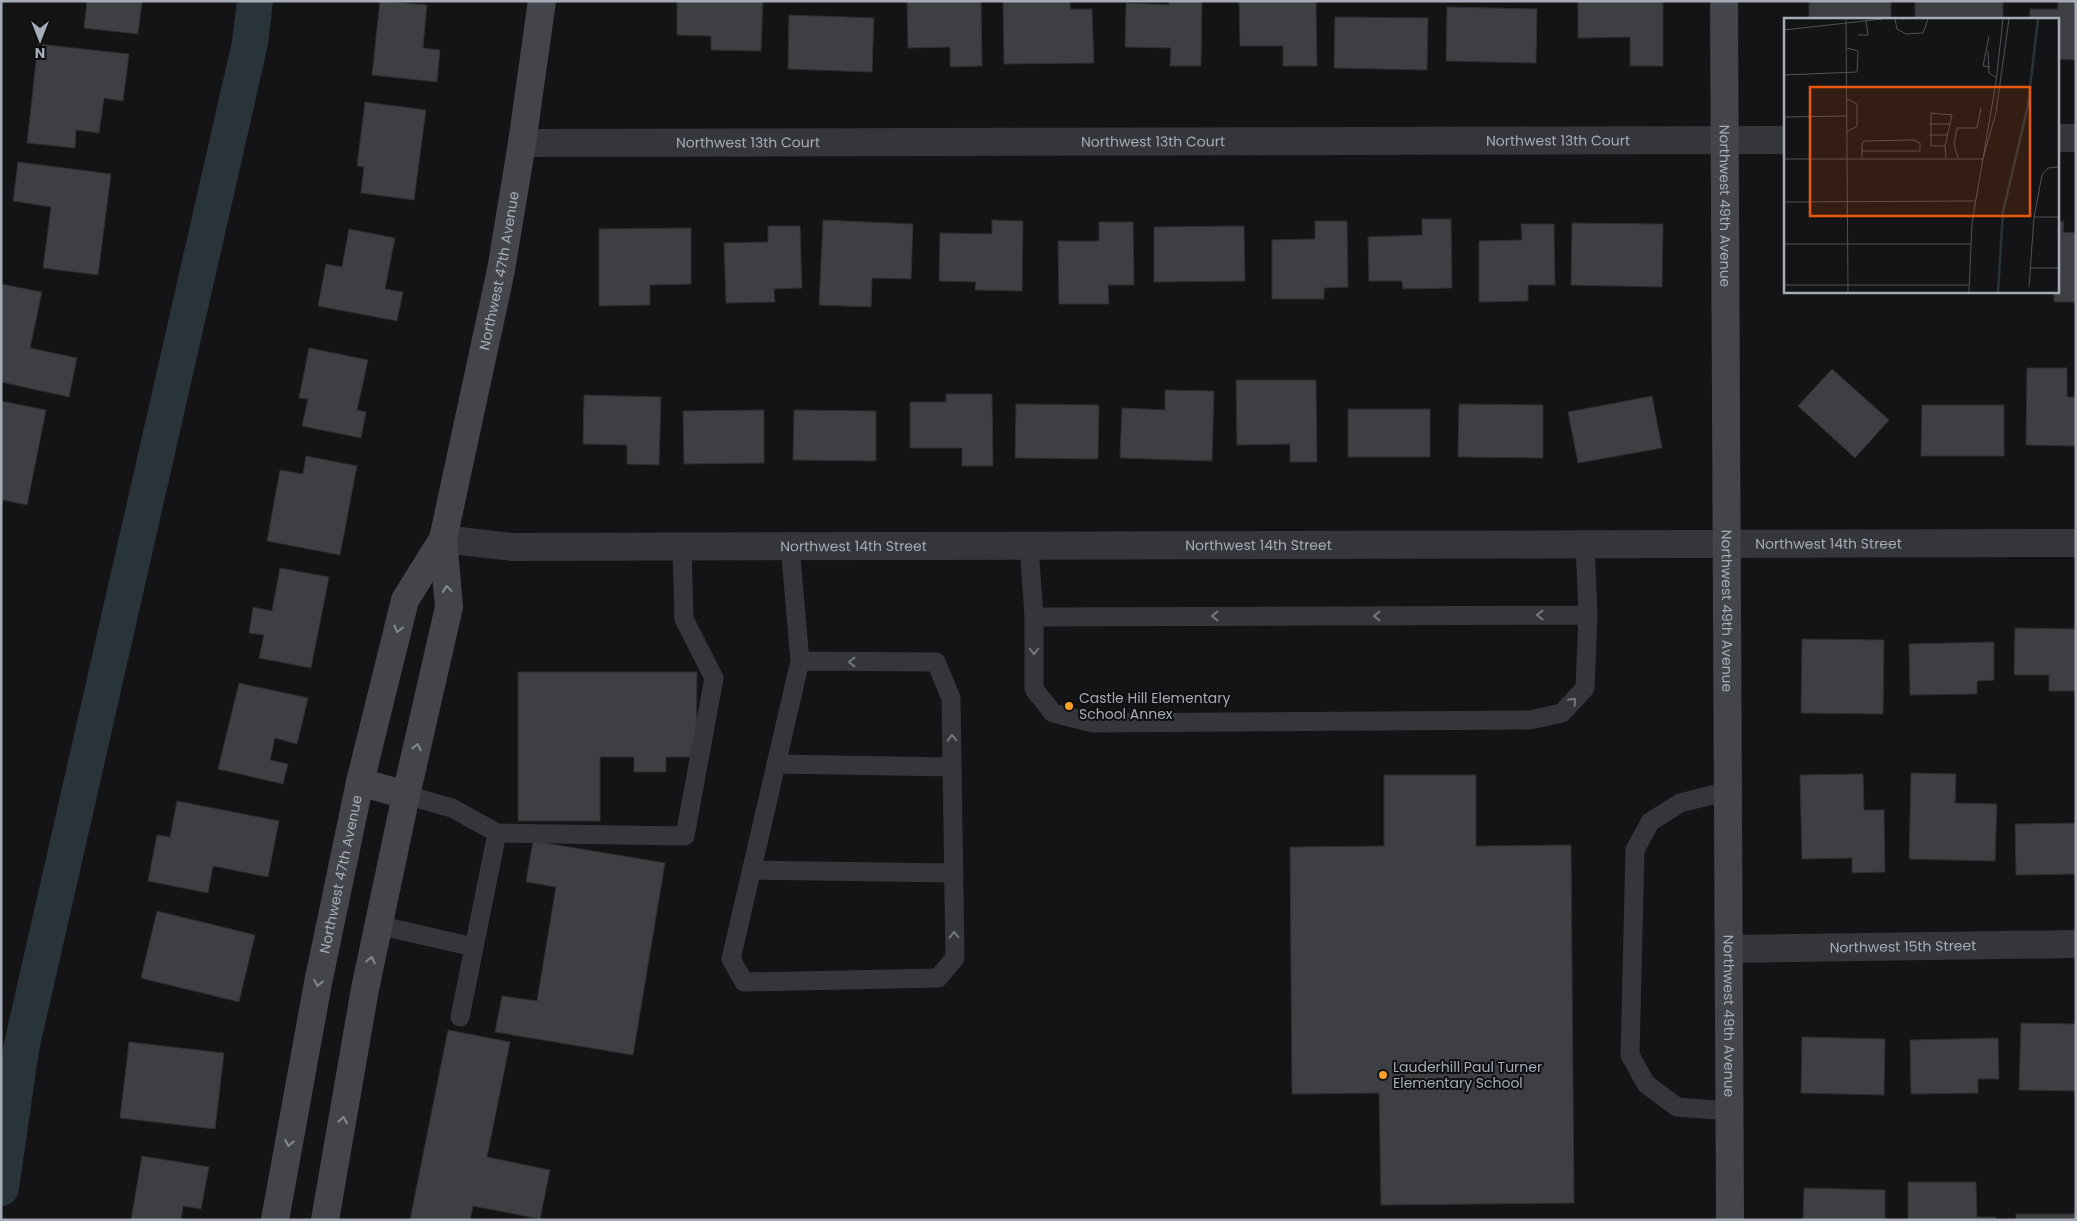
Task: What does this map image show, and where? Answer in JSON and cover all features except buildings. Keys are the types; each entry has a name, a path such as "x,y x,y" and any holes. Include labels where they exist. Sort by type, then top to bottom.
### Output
{"street":[{"name":"Northwest 47th Avenue","path":"325,1220 365,989 406,795 449,607 443,539 501,270 522,143 542,1"},
{"name":"Northwest 49th Avenue","path":"1724,1 1730,1220"},
{"path":"2060,138 2076,138"},
{"name":"Northwest 13th Court","path":"522,143 1784,140"},
{"name":"Northwest 47th Avenue","path":"275,1220 318,983 360,782 405,600 443,539"},
{"name":"Northwest 14th Street","path":"443,539 512,547 2076,542"},
{"path":"360,782 406,795"},
{"name":"Northwest 15th Street","path":"1729,949 2076,944"}],"lane":[{"path":"1029,546 1034,617 1034,690 1053,712 1093,723 1530,720 1562,712 1585,688 1588,615 1585,544"},
{"path":"790,546 800,661 731,959 744,982 938,978 954,958 954,872 951,698 936,662 800,661"},
{"path":"406,795 452,808 497,833 685,836 714,678 684,619 682,547"},
{"path":"1034,617 1588,615"},
{"path":"776,764 952,767"},
{"path":"1728,791 1680,803 1650,822 1634,850 1630,1055 1646,1084 1677,1107 1730,1111"},
{"path":"460,1017 497,833"},
{"path":"752,870 954,872"},
{"path":"378,926 473,947"}],"waterway":[{"path":"1,1188 21,1049 250,43 255,1"}],"place":[{"name":"Castle Hill Elementary School Annex","path":"1069,706"},
{"name":"Lauderhill Paul Turner Elementary School","path":"1383,1075"}]}
